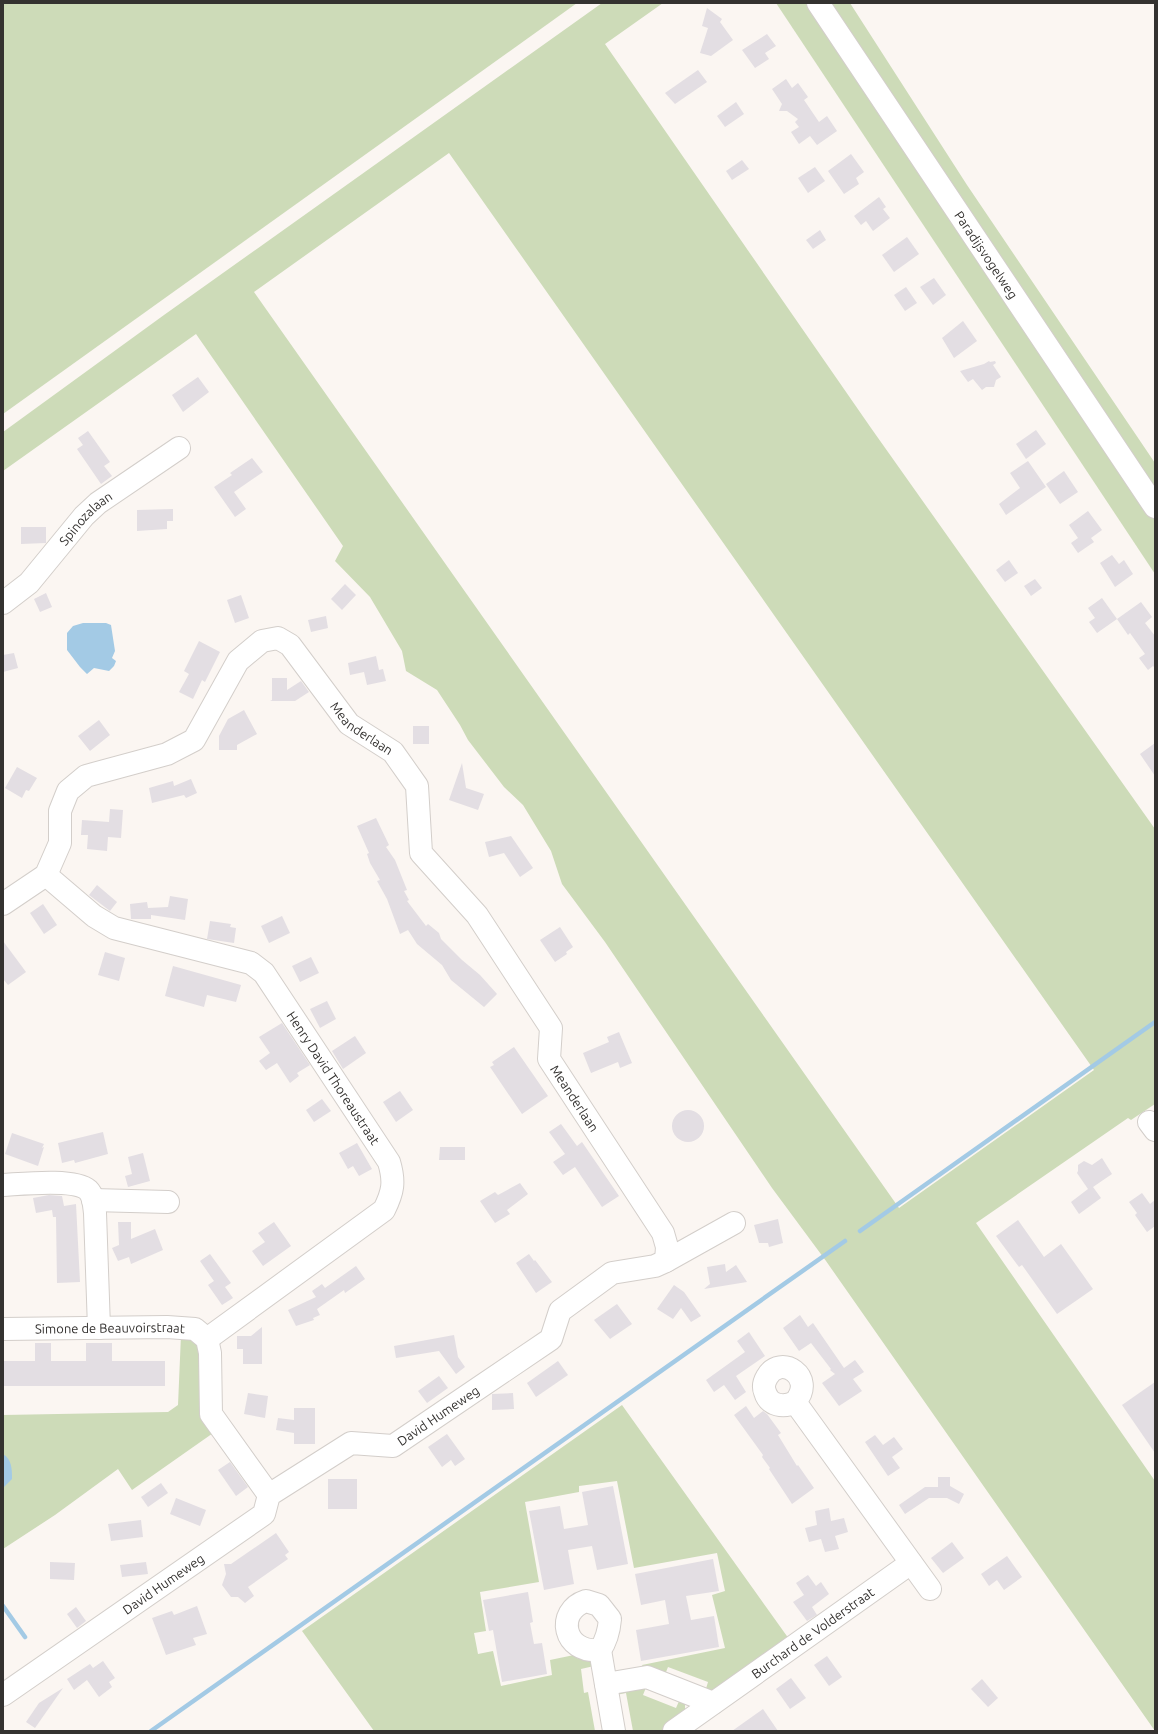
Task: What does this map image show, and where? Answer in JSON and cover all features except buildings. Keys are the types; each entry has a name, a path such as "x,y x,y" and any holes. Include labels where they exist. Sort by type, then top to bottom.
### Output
{"street":[{"name":"Paradijsvogelweg","path":"818,3 1155,506"},
{"name":"Spinozalaan","path":"3,603 29,583 84,516 98,502 179,448"},
{"name":"Meanderlaan","path":"46,875 60,843 60,811 68,791 86,776 167,754 194,740 238,662 262,641 278,638 290,645 349,724 393,752 417,786 422,853 477,916 550,1028 549,1059 663,1233 667,1247 666,1261"},
{"path":"4,902 46,875"},
{"name":"Henry David Thoreaustraat","path":"46,875 94,916 114,928 251,963 264,973 389,1162 393,1176 392,1194 384,1210 207,1339"},
{"path":"3,1185 68,1183 81,1186 88,1191 93,1200 95,1213 99,1328"},
{"path":"93,1200 168,1202"},
{"name":"David Humeweg","path":"3,1695 264,1514 269,1495 351,1443 393,1446 551,1339 560,1311 612,1273 655,1266 734,1223"},
{"name":"Simone de Beauvoirstraat","path":"3,1329 195,1329 207,1339"},
{"path":"207,1339 210,1353 211,1414 269,1495"},
{"path":"795,1402 930,1589"},
{"name":"Burchard de Volderstraat","path":"674,1731 911,1563"},
{"path":"600,1650 614,1731"},
{"path":"606,1684 647,1677 713,1703"}],"green space":[{"path":"3,3 577,3 3,414"},
{"path":"602,3 663,3 605,44 871,428 1155,829 1155,1104 1131,1120 1128,1118 976,1223 1155,1481 1155,1731 826,1261 772,1188 605,942 562,884 551,851 523,805 504,787 468,740 437,690 406,671 402,651 370,597 335,561 343,546 196,334 3,471 3,432 164,315","holes":["449,153 1094,1070 899,1208 254,292"]},
{"path":"776,3 810,3 1155,517 1155,574"},
{"path":"822,3 850,3 967,185 1155,463 1155,499"},
{"path":"181,1335 197,1339 216,1431 132,1490 118,1469 55,1515 3,1549 3,1415 168,1412 178,1405"},
{"path":"622,1405 789,1639 714,1695 705,1692 708,1682 668,1667 664,1677 644,1669 642,1665 725,1648 712,1595 725,1591 717,1553 634,1568 617,1481 579,1486 579,1492 525,1502 539,1582 480,1592 486,1631 474,1633 478,1654 493,1651 501,1686 552,1675 550,1660 574,1655 577,1658 593,1663 594,1666 581,1669 584,1693 588,1692 595,1731 374,1731 302,1631"},
{"path":"647,1685 643,1695 676,1708 680,1699 685,1703 685,1712 682,1716 661,1731 633,1731 626,1693 616,1695 616,1692"}],"water":[{"path":"83,623 106,623 111,625 115,651 112,658 116,661 114,666 109,671 94,668 87,674 67,650 67,633 73,626"},
{"path":"3,1454 10,1462 12,1468 12,1479 3,1488"}],"waterway":[{"path":"860,1231 1155,1022"},
{"path":"151,1731 845,1241"},
{"path":"3,1606 25,1637"}]}
